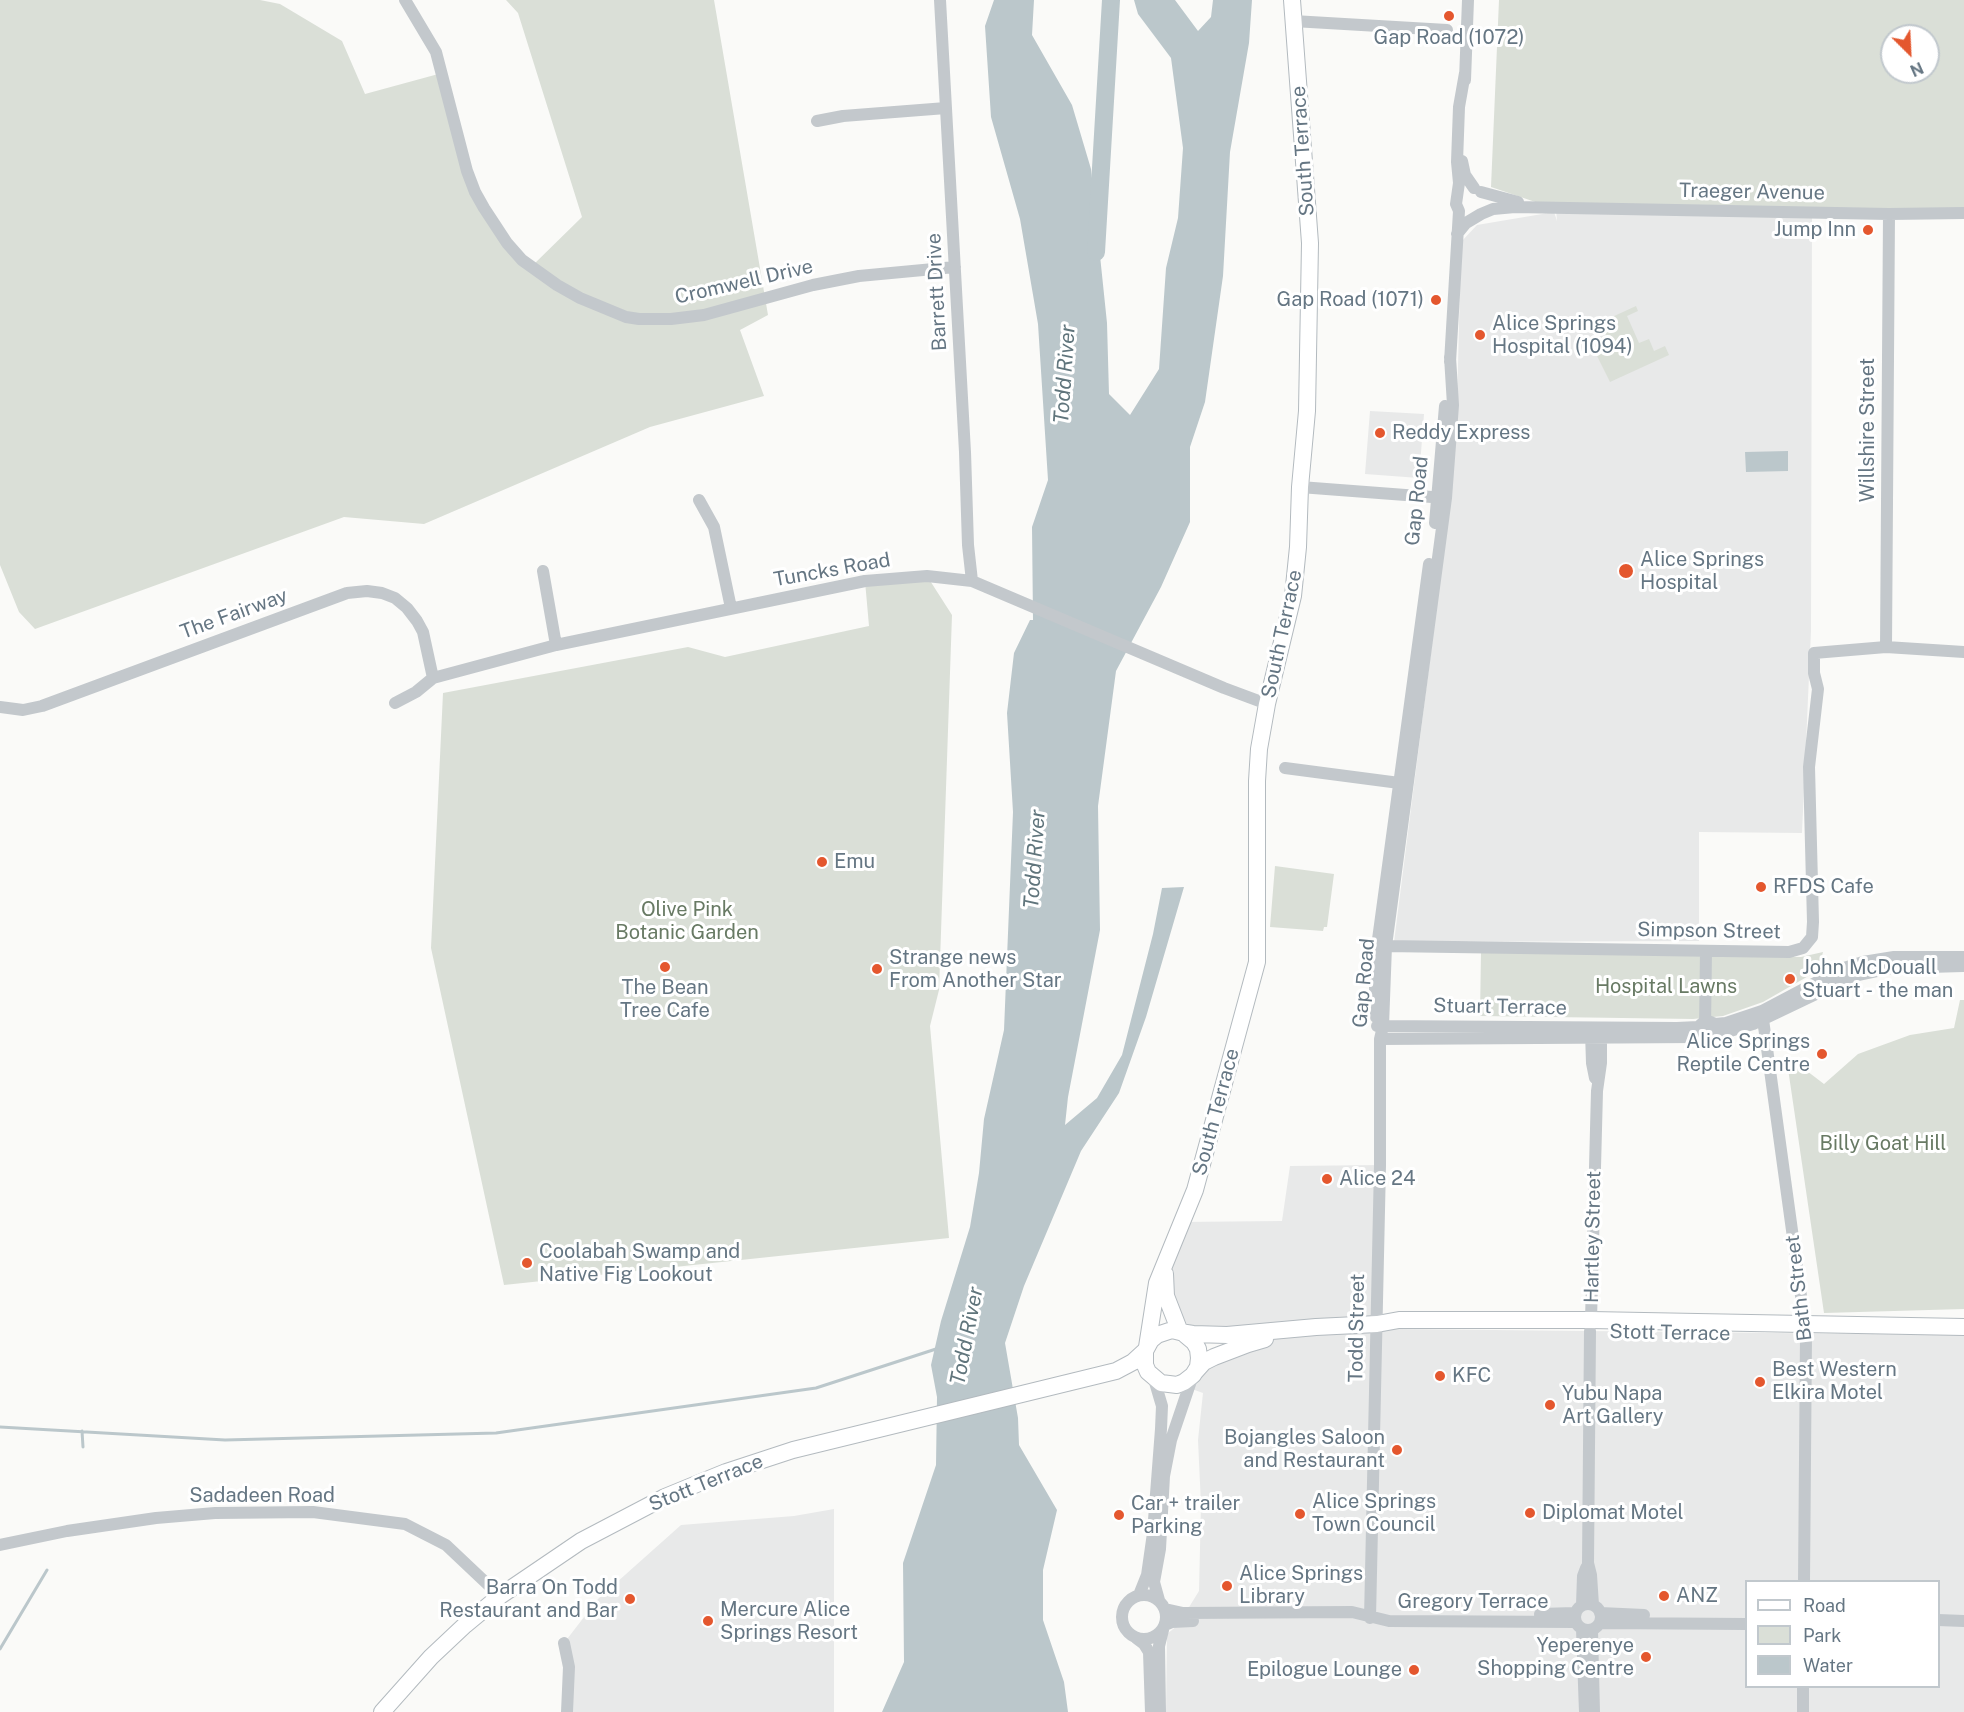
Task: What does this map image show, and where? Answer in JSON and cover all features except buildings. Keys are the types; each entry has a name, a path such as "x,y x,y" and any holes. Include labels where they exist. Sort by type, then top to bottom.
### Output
{"main road":[{"name":"South Terrace","path":"1146,1349 1155,1289 1195,1190 1257,962 1259,749 1267,704 1293,596 1307,411 1310,243 1292,0"},
{"name":"South Terrace","path":"1167,1255 1166,1296 1181,1332"},
{"name":"Stott Terrace","path":"1181,1332 1227,1335 1377,1324 1399,1320 1964,1335"},
{"name":"Stott Terrace","path":"1194,1374 1204,1362 1235,1348 1316,1327"},
{"name":"Stott Terrace","path":"1806,1330 1964,1327"},
{"path":"1164,1332 1181,1332 1194,1342 1198,1349 1199,1358 1194,1374 1177,1385 1161,1383 1154,1378 1145,1365 1146,1349 1157,1335 1164,1332"},
{"name":"Stott Terrace","path":"382,1712 431,1657 500,1596 581,1541 646,1506 693,1484 793,1450 1094,1377 1126,1366 1146,1349"},
{"name":"Stott Terrace","path":"1094,1377 1154,1378"}],"street":[{"name":"Cromwell Drive","path":"405,0 436,52 467,171 475,192 489,216 507,243 522,260 580,298 639,319 671,319 704,315 813,285 859,276 955,267"},
{"name":"Barrett Drive","path":"940,0 968,545 972,581"},
{"name":"Gap Road","path":"1380,1039 1386,946 1404,784 1453,405 1450,357 1459,211 1456,204 1462,160 1465,108 1468,0"},
{"path":"1293,21 1447,30"},
{"name":"Gap Road","path":"1459,189 1457,162 1459,108 1465,73"},
{"path":"817,122 843,116 945,108"},
{"path":"1457,234 1463,226 1478,215 1486,204 1465,175 1462,160"},
{"path":"1459,189 1478,190"},
{"name":"Traeger Avenue","path":"1478,190 1539,208"},
{"name":"Traeger Avenue","path":"1478,215 1502,207 1890,214 1964,213"},
{"path":"1459,211 1465,216 1478,215"},
{"name":"Willshire Street","path":"1886,647 1890,214"},
{"path":"1300,486 1442,498"},
{"path":"699,500 714,527 731,609"},
{"path":"543,571 556,645"},
{"name":"Tuncks Road","path":"394,703 416,692 433,678 556,645 865,581 927,576 972,581 1267,704"},
{"name":"The Fairway","path":"0,706 23,710 42,706 347,593 367,591 395,598 417,621 423,632 433,678"},
{"path":"1886,647 1964,652"},
{"name":"Simpson Street","path":"1386,946 1790,952 1803,948 1812,937 1813,922 1809,767 1818,689 1814,652 1886,647"},
{"path":"1285,768 1404,784"},
{"name":"Gap Road","path":"1380,1026 1375,987 1376,954 1404,784"},
{"path":"1706,951 1706,1035"},
{"name":"Stuart Terrace","path":"1380,1026 1684,1038 1739,1029 1815,983 1844,968 1863,962 1894,957 1964,957"},
{"name":"Stuart Terrace","path":"1380,1039 1596,1033 1698,1027 1706,1020 1715,1024 1757,1018 1859,975 1892,968 1964,966"},
{"name":"Bath Street","path":"1757,1018 1767,1042 1806,1330 1804,1580"},
{"name":"Hartley Street","path":"1585,1712 1587,1618 1591,1575 1588,1563 1590,1326 1596,1033"},
{"name":"Todd Street","path":"1370,1618 1380,1165 1380,1039"},
{"path":"1160,1712 1159,1646 1167,1620 1154,1582 1160,1549 1164,1476 1171,1440 1194,1374"},
{"path":"1139,1595 1147,1575 1153,1533 1161,1424 1162,1406 1154,1378"},
{"name":"Sadadeen Road","path":"0,1545 67,1531 156,1518 210,1514 314,1512 405,1524 446,1545 500,1596"},
{"path":"1151,1712 1149,1652 1124,1625 1123,1613 1128,1601 1139,1595 1150,1595 1162,1605"},
{"name":"Gregory Terrace","path":"1162,1605 1183,1613 1352,1612 1370,1618"},
{"name":"Gregory Terrace","path":"1164,1627 1179,1621 1352,1620 1389,1614 1745,1624"},
{"name":"Gregory Terrace","path":"1587,1618 1745,1617"},
{"name":"Hartley Street","path":"1587,1618 1594,1712"},
{"path":"1940,1620 1964,1621"},
{"path":"1136,1638 1154,1637 1164,1627"},
{"path":"564,1643 569,1667 567,1712"},
{"path":"1803,1688 1803,1712"}],"shaded area":[{"name":"Alice Springs Hospital","path":"1556,209 1812,212 1811,631 1802,833 1699,832 1699,941 1394,942 1449,510 1457,406 1461,242 1477,225 1554,212 1557,221"},
{"path":"1370,411 1424,414 1419,478 1365,474"},
{"path":"1380,1165 1377,1325 1399,1329 1964,1335 1964,1712 1166,1712 1167,1634 1178,1625 1199,1591 1201,1505 1198,1440 1203,1393 1189,1388 1190,1378 1248,1344 1188,1335 1166,1296 1180,1222 1282,1221 1290,1166"},
{"name":"Mercure Alice Springs Resort","path":"834,1509 834,1712 567,1712 564,1643 598,1599 681,1525 794,1516"}],"green space":[{"path":"0,0 260,0 280,4 342,41 365,94 442,73 475,192 531,267 582,217 518,13 506,0 714,0 768,315 740,330 764,396 650,427 424,524 344,517 35,629 19,612 0,565"},
{"path":"1499,0 1964,0 1964,213 1556,209 1491,187"},
{"path":"1636,306 1638,311 1627,316 1639,343 1649,339 1654,351 1665,346 1669,355 1610,382 1590,342 1606,335 1599,323"},
{"name":"Olive Pink Botanic Garden","path":"927,576 952,615 939,990 930,1026 949,1238 504,1285 431,948 443,693 688,647 725,657 869,626 865,581"},
{"path":"1275,866 1334,874 1327,927 1324,927 1323,931 1270,927"},
{"name":"Hospital Lawns","path":"1481,952 1801,957 1823,952 1819,967 1812,974 1763,1002 1723,1016 1693,1019 1480,1016"},
{"name":"Billy Goat Hill","path":"1960,1000 1964,1000 1964,1309 1824,1313 1786,1055 1824,1084 1858,1054 1910,1035 1954,1028"}],"water":[{"path":"994,0 1034,0 1032,35 1072,105 1091,169 1107,323 1109,394 1130,415 1159,369 1166,268 1178,218 1183,148 1171,58 1138,14 1134,0 1175,0 1198,31 1211,17 1213,0 1252,0 1249,43 1230,152 1223,276 1205,402 1190,447 1190,522 1161,587 1116,671 1098,806 1100,930 1068,1097 1065,1125 1097,1098 1122,1055 1153,934 1162,888 1184,887 1146,1017 1119,1093 1081,1151 1024,1286 1005,1343 1018,1418 1019,1445 1057,1510 1043,1570 1043,1620 1064,1682 1068,1712 882,1712 904,1662 903,1563 936,1465 937,1397 931,1365 941,1321 970,1227 979,1173 984,1119 1004,1030 1013,812 1007,713 1014,653 1030,620 1033,620 1032,527 1048,480 1038,324 1020,219 991,117 985,26"},
{"path":"1788,451 1788,471 1746,472 1745,452"}],"waterway":[{"name":"Todd River","path":"1096,252 1111,0"},
{"path":"0,1427 225,1440 496,1433 816,1388 936,1349"},
{"path":"82,1431 83,1447"},
{"path":"0,1649 47,1570"}],"place":[{"name":"Gap Road (1072)","path":"1449,16"},
{"name":"Jump Inn","path":"1868,230"},
{"name":"Gap Road (1071)","path":"1436,300"},
{"name":"Alice Springs Hospital (1094)","path":"1480,335"},
{"name":"Reddy Express","path":"1380,433"},
{"name":"Alice Springs Hospital","path":"1626,571"},
{"name":"Emu","path":"822,862"},
{"name":"RFDS Cafe","path":"1761,887"},
{"name":"The Bean Tree Cafe","path":"665,967"},
{"name":"Strange news From Another Star","path":"877,969"},
{"name":"John McDouall Stuart - the man","path":"1790,979"},
{"name":"Alice Springs Reptile Centre","path":"1822,1054"},
{"name":"Alice 24","path":"1327,1179"},
{"name":"Coolabah Swamp and Native Fig Lookout","path":"527,1263"},
{"name":"KFC","path":"1440,1376"},
{"name":"Best Western Elkira Motel","path":"1760,1382"},
{"name":"Yubu Napa Art Gallery","path":"1550,1405"},
{"name":"Bojangles Saloon and Restaurant","path":"1397,1450"},
{"name":"Diplomat Motel","path":"1530,1513"},
{"name":"Alice Springs Town Council","path":"1300,1514"},
{"name":"Car + trailer Parking","path":"1119,1515"},
{"name":"Alice Springs Library","path":"1227,1586"},
{"name":"ANZ","path":"1664,1596"},
{"name":"Barra On Todd Restaurant and Bar","path":"630,1599"},
{"name":"Mercure Alice Springs Resort","path":"708,1621"},
{"name":"Yeperenye Shopping Centre","path":"1646,1657"},
{"name":"Epilogue Lounge","path":"1414,1670"}]}
